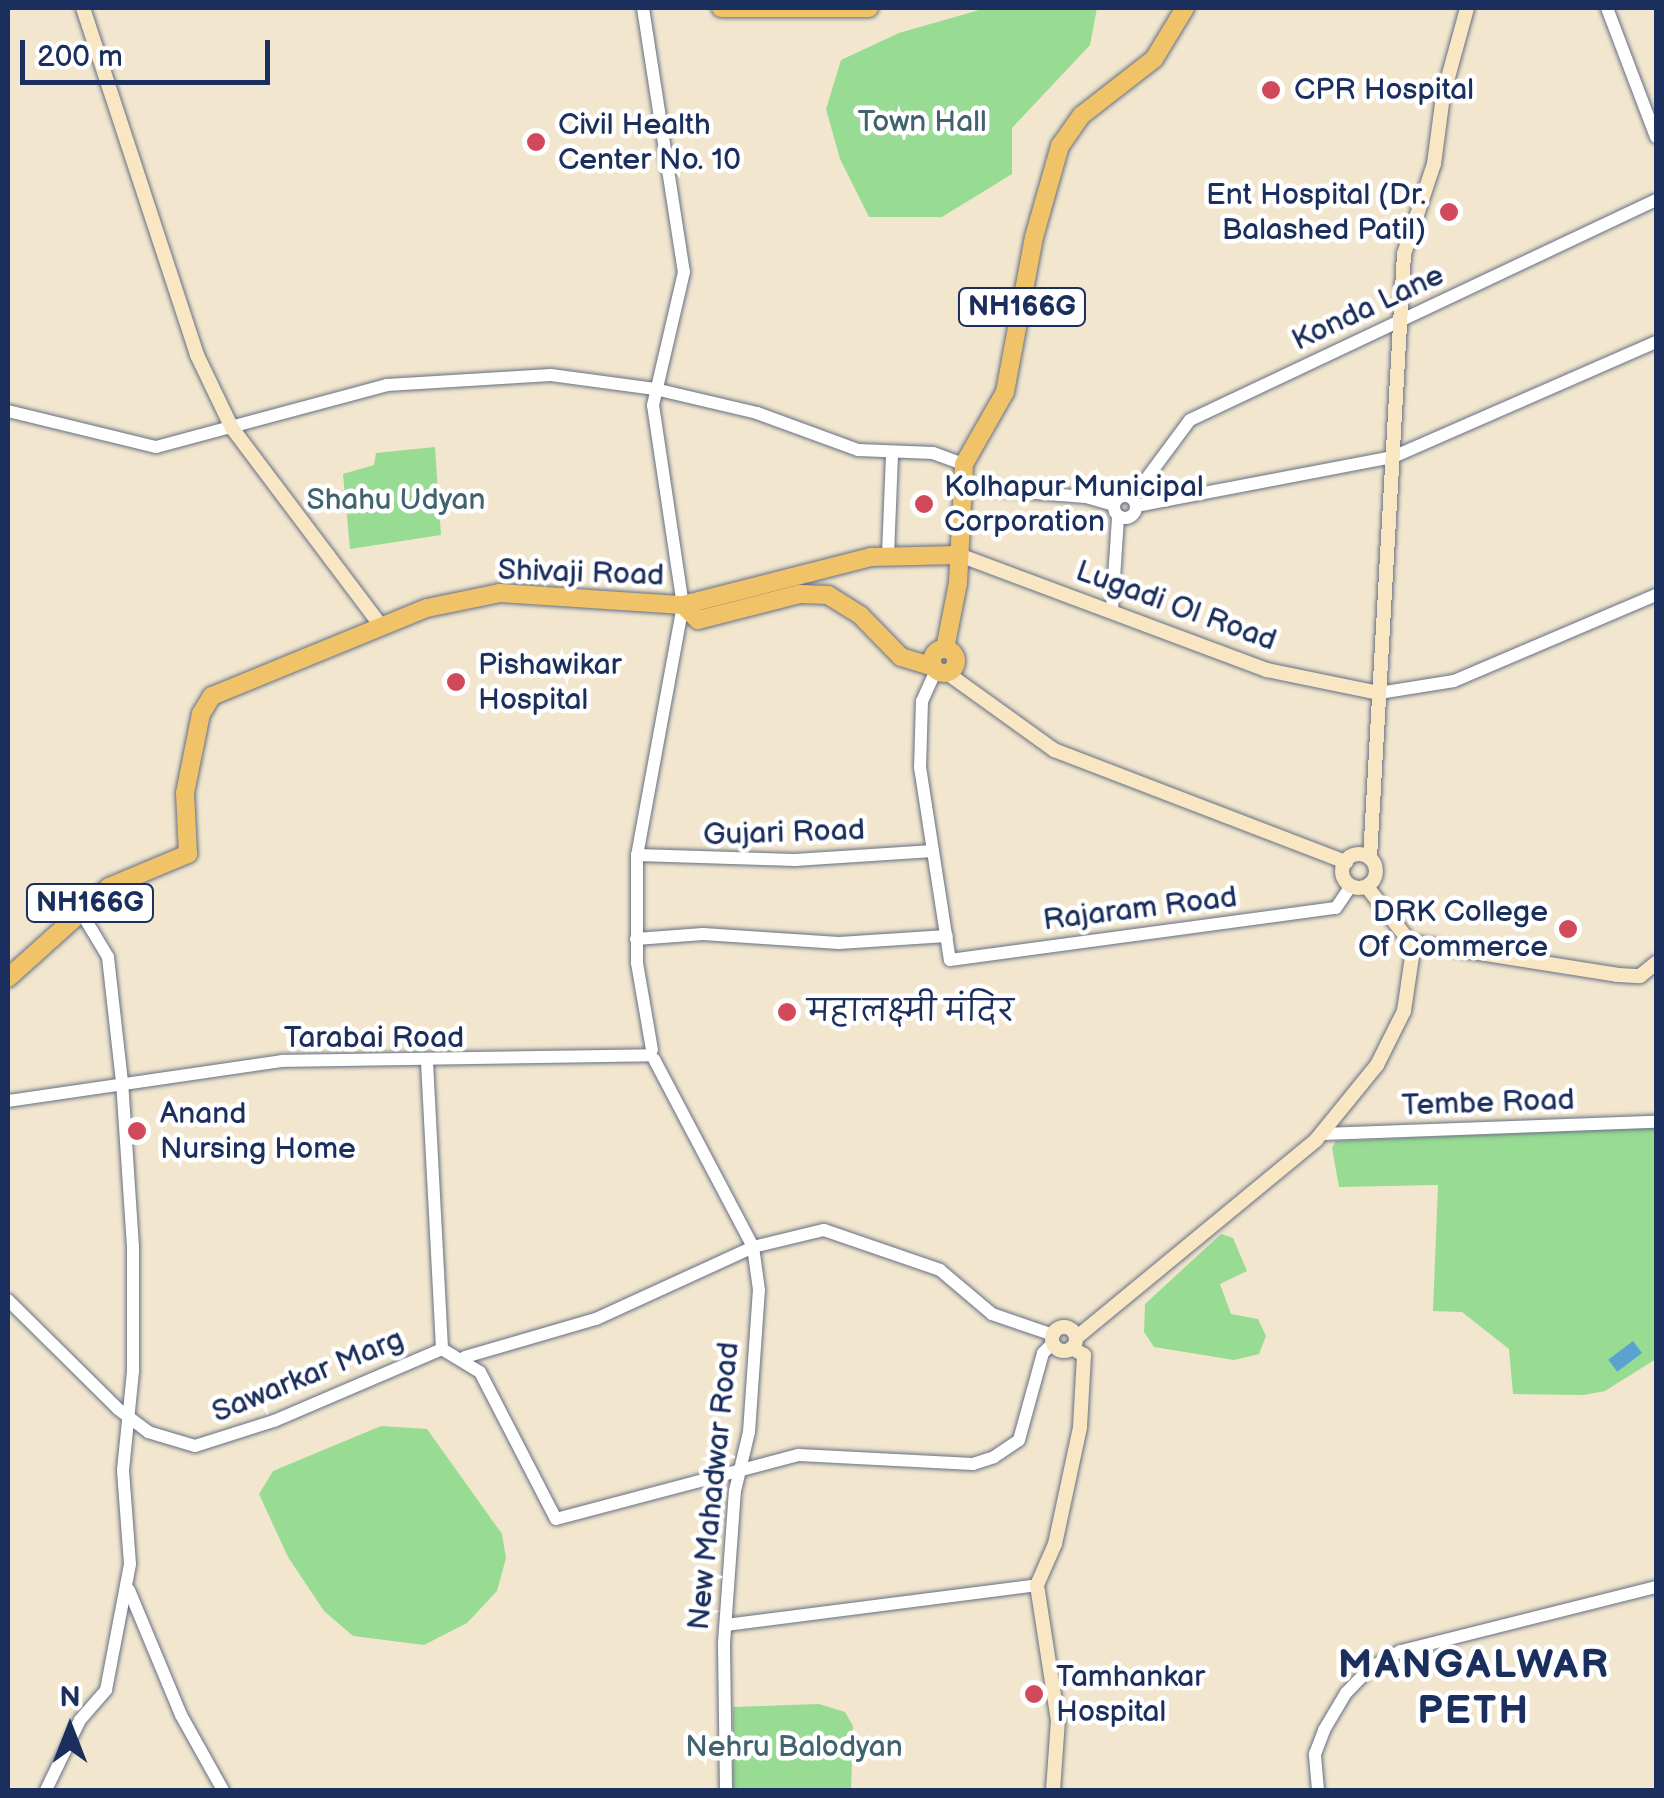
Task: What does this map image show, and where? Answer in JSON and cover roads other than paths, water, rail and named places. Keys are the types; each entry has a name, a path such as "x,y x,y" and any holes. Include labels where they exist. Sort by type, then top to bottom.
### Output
{"highway":[{"path":"720,8 870,8"},
{"name":"NH166G","path":"939,670 933,655 945,649 959,556 964,464 1004,392 1034,237 1060,146 1082,115 1154,59 1185,8"},
{"name":"NH166G","path":"682,604 888,555 959,556"},
{"name":"Shivaji Road","path":"81,912 126,876 188,854 185,794 207,700 427,608 500,592 682,604 698,620 788,596 828,595 913,665 939,670"},
{"name":"NH166G","path":"8,978 81,912"}],"main road":[{"path":"83,8 198,355 232,428 382,627"},
{"path":"1359,886 1376,873 1370,858 1404,254 1434,164 1442,96 1468,8"},
{"name":"Lugadi Ol Road","path":"959,556 993,573 1112,610 1267,670 1379,693"},
{"path":"939,670 1054,750 1346,862 1370,858"},
{"path":"1346,862 1342,872 1410,942 1640,976 1656,961 1656,950"},
{"path":"1077,1347 1322,1134 1396,1035 1408,996 1410,942"},
{"path":"1053,1339 1068,1328 1077,1347 1080,1427 1055,1544 1036,1585 1058,1720 1053,1790"}],"street":[{"path":"643,8 684,272 678,318 655,388 658,465 682,604 637,855 636,939 651,1055 753,1247"},
{"path":"1606,8 1656,137"},
{"name":"Konda Lane","path":"1134,502 1190,420 1656,200"},
{"path":"962,487 1086,496 1132,516 1134,502 1393,457 1656,342"},
{"path":"8,411 156,446 232,428 323,397 387,385 551,375 655,388 892,454 933,453 964,464"},
{"path":"888,555 892,454"},
{"path":"1112,610 1116,510"},
{"path":"1379,693 1454,680 1656,595"},
{"path":"636,939 703,934 840,942 947,936 920,749 922,701 939,670"},
{"name":"Gujari Road","path":"637,855 794,860 933,851"},
{"name":"Rajaram Road","path":"947,936 950,960 1336,908 1359,886"},
{"path":"46,1790 80,1720 106,1690 129,1590 124,1449 133,1248 122,1082 108,957 81,912"},
{"name":"Tarabai Road","path":"8,1101 122,1082 193,1078 282,1061 426,1062 651,1055"},
{"path":"426,1062 445,1303 442,1349 465,1358 522,1444 556,1519 738,1469 832,1452 938,1463 994,1458 1019,1440 1042,1354 1053,1339 992,1314 940,1270 889,1248 824,1230 753,1247 596,1319 465,1358"},
{"name":"Tembe Road","path":"1322,1134 1656,1122"},
{"name":"New Mahadwar Road","path":"726,1790 726,1625 738,1469 749,1432 759,1290 753,1247"},
{"name":"Sawarkar Marg","path":"8,1300 126,1415 174,1443 204,1445 442,1349"},
{"path":"726,1625 1036,1585"},
{"path":"1318,1790 1316,1754 1324,1730 1346,1693 1370,1668 1401,1651 1656,1588"},
{"path":"129,1590 181,1714 223,1790"}],"water":[{"path":"1633,1341 1642,1353 1617,1372 1608,1360"}],"place":[{"name":"CPR Hospital","path":"1271,90"},
{"name":"Civil Health Center No. 10","path":"536,142"},
{"name":"Ent Hospital (Dr. Balashed Patil)","path":"1449,212"},
{"name":"Kolhapur Municipal Corporation","path":"924,504"},
{"name":"Pishawikar Hospital","path":"456,682"},
{"name":"DRK College Of Commerce","path":"1568,929"},
{"name":"महालक्ष्मी मंदिर","path":"787,1012"},
{"name":"Anand Nursing Home","path":"137,1131"},
{"name":"Tamhankar Hospital","path":"1034,1694"}],"district":[{"name":"MANGALWAR PETH","path":"1474,1688"}],"park label":[{"name":"Town Hall","path":"922,122"},
{"name":"Shahu Udyan","path":"396,500"},
{"name":"Nehru Balodyan","path":"794,1747"}]}
